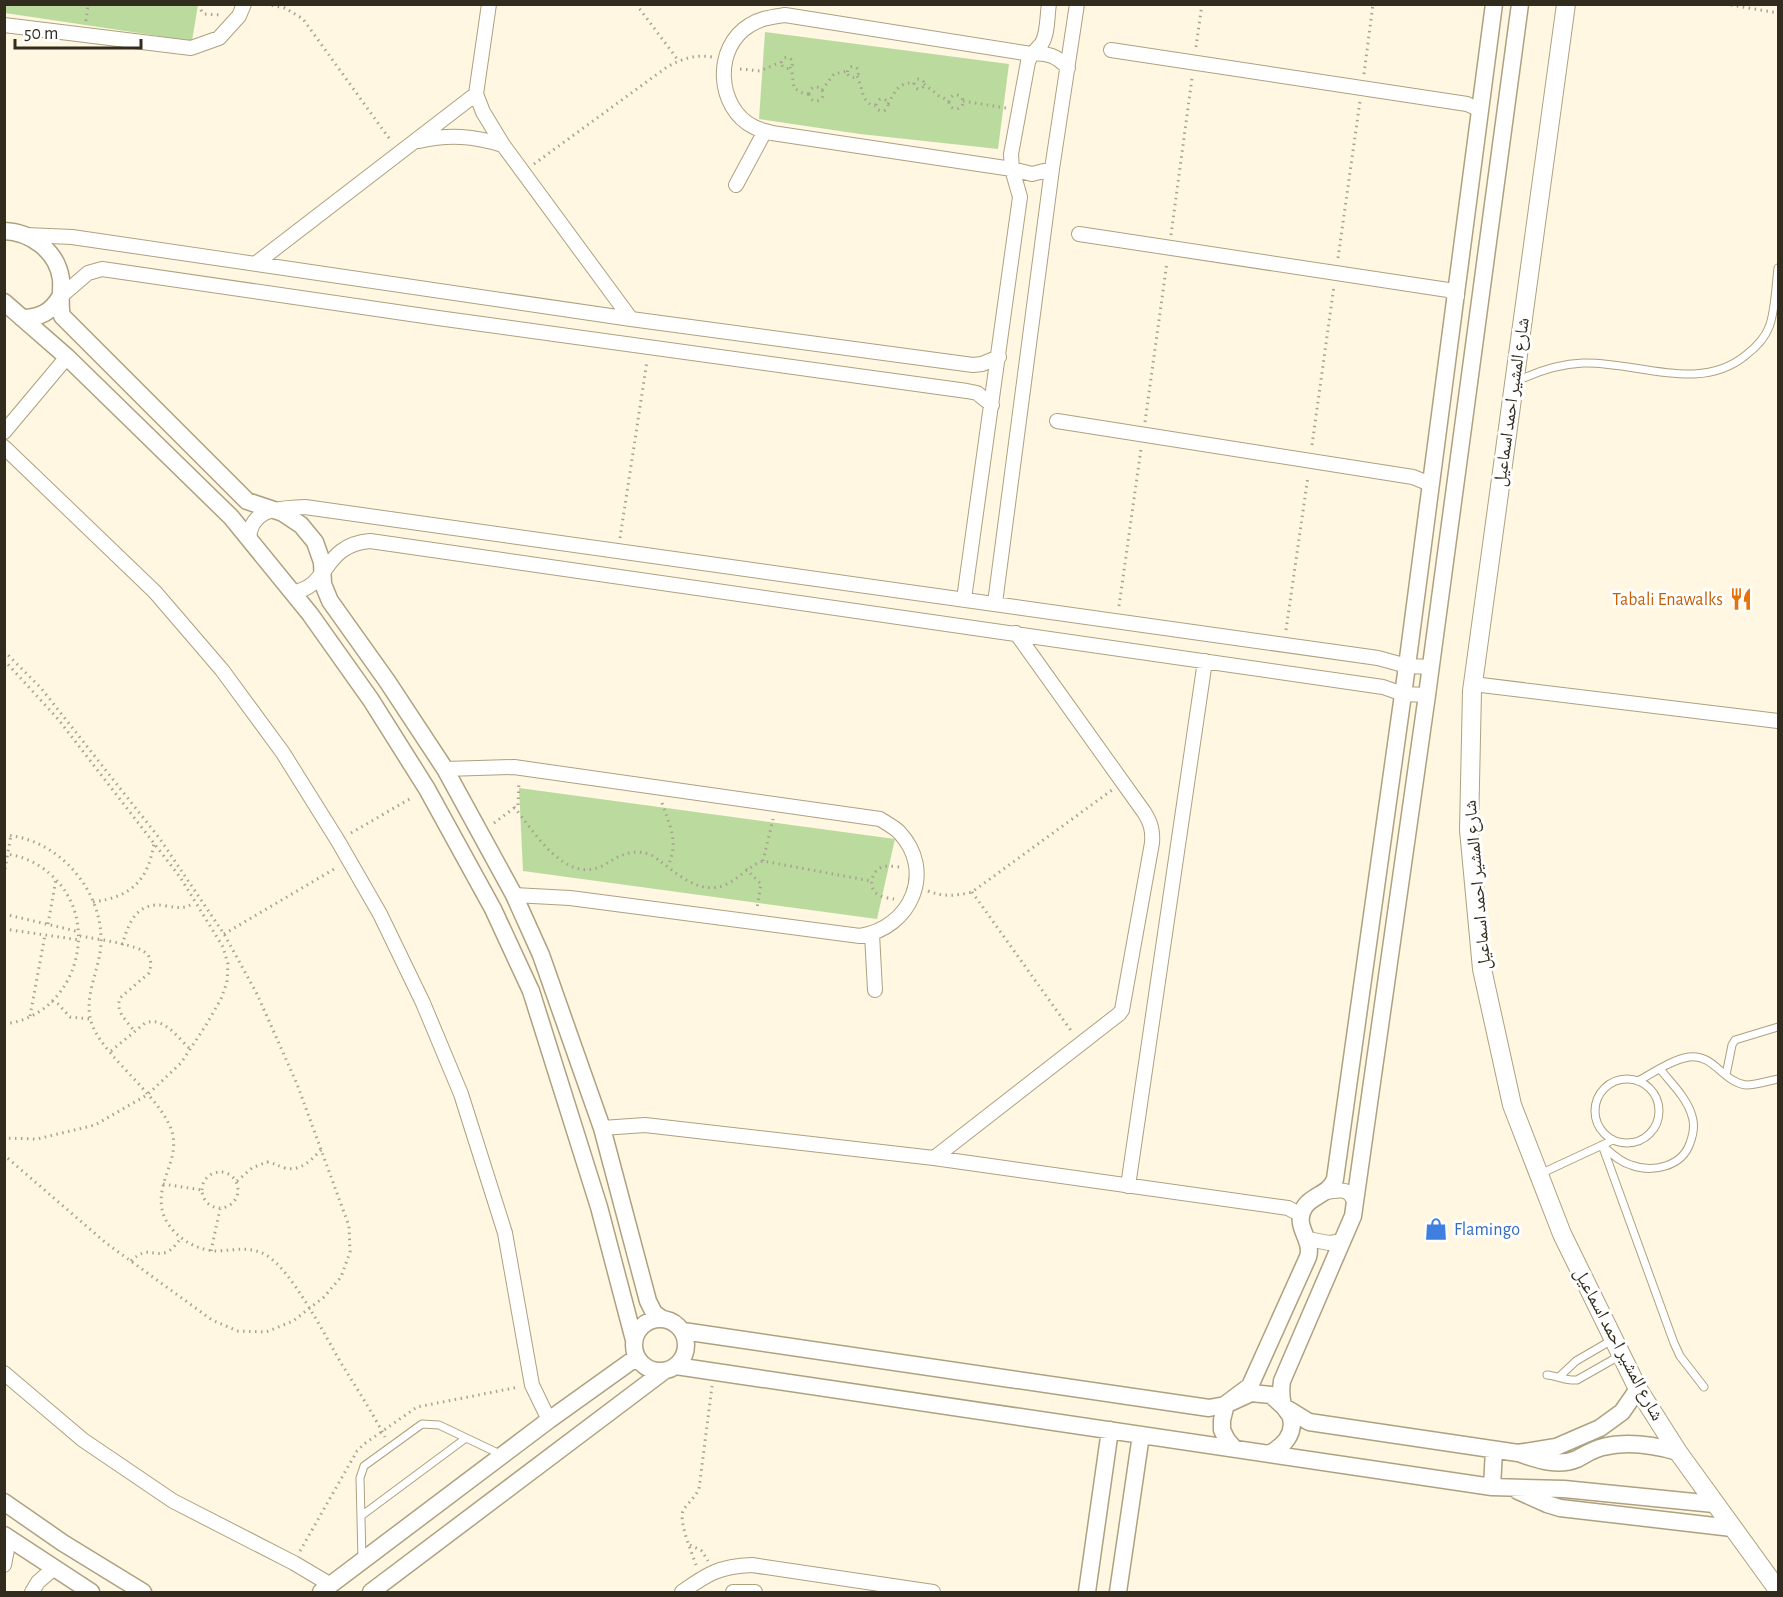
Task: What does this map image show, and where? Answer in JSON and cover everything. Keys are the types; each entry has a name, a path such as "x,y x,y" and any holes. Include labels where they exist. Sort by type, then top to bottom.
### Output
{"main road":[{"name":"شارع المشير احمد اسماعيل","path":"1566,4 1473,684 1469,830 1482,969 1512,1105 1562,1234 1638,1389 1714,1504 1779,1590"}],"street":[{"path":"489,4 476,94 492,129 503,145 631,319"},
{"path":"964,599 1020,197 1012,169 1011,154 1028,62 1031,54 1045,37 1049,4"},
{"path":"995,603 1052,169 1077,4"},
{"path":"1234,1448 1222,1431 1226,1404 1250,1386 1255,1377 1310,1252 1308,1239 1301,1228 1301,1215 1308,1202 1326,1192 1335,1179 1407,666 1494,4"},
{"path":"1283,1406 1282,1381 1349,1229 1355,1203 1431,667 1520,4"},
{"path":"4,25 191,48 219,38 241,10"},
{"path":"1052,169 1032,174 765,130 753,126 739,116 729,102 724,86 724,63 734,40 748,26 766,17 785,15 1031,54 1052,55 1068,68"},
{"path":"1110,50 1467,104 1480,111"},
{"path":"255,264 476,94"},
{"path":"736,185 765,130"},
{"path":"414,142 459,135 481,138 503,145"},
{"path":"4,231 16,231 26,235 42,245 54,259 61,278 59,306 62,316 247,501 283,513 301,525 315,542 322,562 323,584 330,601 387,681 445,769 514,895 541,956 602,1128 648,1301 654,1313 674,1322 683,1331 686,1350 670,1368 371,1593"},
{"path":"1079,234 1448,290 1456,296"},
{"path":"26,235 72,237 631,319 973,365 999,357"},
{"path":"22,318 34,318 45,314 54,307 60,297 88,273 102,269 968,391 977,393 992,405"},
{"path":"438,318 444,291"},
{"path":"4,302 67,357 231,518 293,592 371,700 427,789 493,909 531,991 599,1207 635,1349 648,1368 714,1372 1492,1487 1564,1489 1714,1504"},
{"path":"4,432 67,357"},
{"path":"1057,421 1413,477 1430,484"},
{"path":"4,447 155,592 222,670 283,753 350,860 380,914 418,993 460,1094 505,1233 532,1385 549,1420"},
{"path":"249,539 249,531 257,517 272,510 305,507 1284,644 1387,659 1407,666 1431,667"},
{"path":"293,592 311,587 322,571 346,547 358,542 370,541 1383,687 1403,694 1427,695"},
{"path":"1056,639 1061,613"},
{"path":"934,1158 1122,1010 1152,843 1153,832 1150,822 1016,633"},
{"path":"1128,1186 1205,661"},
{"path":"1473,684 1779,721"},
{"path":"445,769 519,768 880,819 898,831 911,848 917,869 916,886 910,903 894,923 872,934 860,936 570,898 514,895"},
{"path":"872,934 875,990"},
{"path":"602,1128 645,1125 934,1158 1288,1208 1301,1215"},
{"path":"1326,1192 1342,1190 1351,1194 1355,1203"},
{"path":"1308,1239 1329,1243 1343,1241"},
{"path":"4,1373 84,1440 173,1501 294,1563 326,1589 549,1420 635,1349 637,1331 643,1324 661,1318"},
{"path":"683,1331 1209,1408 1226,1404 1251,1393 1271,1395 1291,1416 1288,1438 1281,1447 1271,1453"},
{"path":"1518,1453 1556,1447 1600,1428 1612,1421 1631,1401 1638,1389"},
{"path":"1283,1406 1309,1422 1518,1453 1552,1463 1569,1461 1601,1447 1614,1445 1647,1445 1678,1452"},
{"path":"1087,1593 1110,1430"},
{"path":"1118,1593 1141,1436"},
{"path":"1560,1508 1569,1461 1570,1442"},
{"path":"1492,1487 1494,1450"},
{"path":"1511,1489 1560,1508 1732,1528"},
{"path":"4,1502 63,1543 143,1593"},
{"path":"4,1565 7,1537 91,1593"},
{"path":"682,1593 708,1575 731,1566 752,1565 933,1593"},
{"path":"32,1593 38,1582 52,1569"},
{"path":"734,1593 755,1593"}],"lane":[{"path":"1514,383 1537,371 1561,365 1585,363 1688,375 1713,373 1736,363 1755,348 1769,327 1779,268"},
{"path":"1726,1075 1735,1040 1779,1027"},
{"path":"1638,1081 1679,1059 1691,1056 1703,1058 1726,1075 1746,1085 1779,1079"},
{"path":"1602,1145 1615,1157 1631,1166 1648,1169 1666,1167 1680,1159 1689,1147 1694,1132 1692,1116 1686,1102 1660,1070"},
{"path":"1627,1079 1638,1081 1653,1092 1659,1109 1658,1119 1649,1135 1641,1140 1622,1143 1613,1140 1599,1125 1596,1104 1608,1086 1617,1081 1627,1079"},
{"path":"1540,1174 1613,1140"},
{"path":"1602,1145 1674,1343 1680,1356 1704,1387"},
{"path":"1560,1376 1576,1361 1618,1347"},
{"path":"1547,1375 1560,1376 1571,1381 1577,1380 1618,1347"},
{"path":"362,1560 361,1472 364,1466 422,1424 439,1425 502,1455"},
{"path":"361,1516 466,1438"}],"path":[{"path":"201,4 204,14 241,10"},
{"path":"266,4 285,8 303,19 400,153"},
{"path":"285,8 290,4"},
{"path":"636,4 678,60"},
{"path":"1117,621 1202,4"},
{"path":"1284,644 1373,4"},
{"path":"1725,4 1779,13"},
{"path":"523,173 678,60 701,55 760,71 781,62 783,58 790,58 794,88 804,94 810,94"},
{"path":"781,62 785,68 790,67"},
{"path":"810,94 813,99 821,98 822,90 834,74 848,71 852,66 856,67 859,73 857,76 865,101 876,106"},
{"path":"848,71 850,77 857,76"},
{"path":"876,106 878,111 883,112 900,85 905,82 914,83 919,79 923,80 924,84 939,96 948,100"},
{"path":"914,83 918,89 924,84"},
{"path":"810,94 813,88 818,87 822,90"},
{"path":"948,100 956,94 963,101 1019,110"},
{"path":"876,106 881,99 886,100 888,104"},
{"path":"948,100 952,109 962,106 963,101"},
{"path":"618,550 649,347"},
{"path":"4,651 41,688 160,838 224,934 257,994 297,1084 349,1226 350,1252 341,1277 324,1298 292,1321 266,1332 238,1331 212,1320 131,1261 4,1155"},
{"path":"4,660 58,719 180,877 223,947 228,964 227,982 221,999 181,1063 147,1095 95,1125 37,1139 4,1138"},
{"path":"481,833 520,800 519,768"},
{"path":"916,886 944,896 972,892 1123,782"},
{"path":"656,787 673,836 674,847 667,866"},
{"path":"338,841 427,789"},
{"path":"764,861 776,805"},
{"path":"514,807 554,856 568,865 584,869 600,867 614,857 629,853 649,854 687,881 705,888 723,886 739,877 746,869 764,861 871,881"},
{"path":"4,835 23,838 51,850 74,870 91,895 100,924 101,941 89,1002 90,1019 94,1029 111,1052 165,1117 173,1135 173,1155 161,1191 164,1215 171,1227 181,1238 195,1246 211,1251 236,1248 252,1250 268,1256 280,1267 309,1309 390,1447"},
{"path":"4,875 11,835"},
{"path":"93,902 112,900 129,891 142,879 151,862 154,843"},
{"path":"4,1024 30,1017 60,993 71,977 77,959 80,936 72,903 56,879 42,867 26,859 7,854"},
{"path":"224,934 350,860"},
{"path":"910,903 878,895 871,881 874,873 881,868 889,866 917,869"},
{"path":"746,869 758,880 761,888 754,922"},
{"path":"48,924 56,879"},
{"path":"972,892 1080,1044"},
{"path":"122,945 129,922 145,908 155,905 176,909 186,908 195,902"},
{"path":"4,914 48,924 80,936 143,950 151,961 149,973 118,1002 119,1011 135,1032"},
{"path":"4,929 45,935 80,936"},
{"path":"30,1017 45,935"},
{"path":"52,1001 70,1017 90,1019"},
{"path":"111,1052 145,1023 158,1021 190,1049"},
{"path":"236,1181 252,1168 267,1162 286,1169 308,1164 322,1149"},
{"path":"220,1172 230,1175 236,1181 238,1191 236,1200 229,1206 220,1209 211,1206 204,1199 202,1190 204,1181 211,1174 220,1172"},
{"path":"163,1185 202,1190"},
{"path":"211,1251 220,1209"},
{"path":"131,1261 145,1252 165,1252 181,1238"},
{"path":"708,1575 692,1554 681,1516 684,1508 699,1489 714,1372"},
{"path":"690,1545 702,1551 708,1575"}],"green space":[{"path":"4,5 198,5 192,41 5,13"},
{"path":"765,32 1009,64 998,149 860,134 759,119"},
{"path":"519,788 895,839 877,919 523,871"}],"place":[{"name":"Tabali Enawalks","path":"1741,599"},
{"name":"Flamingo","path":"1436,1229"}]}
